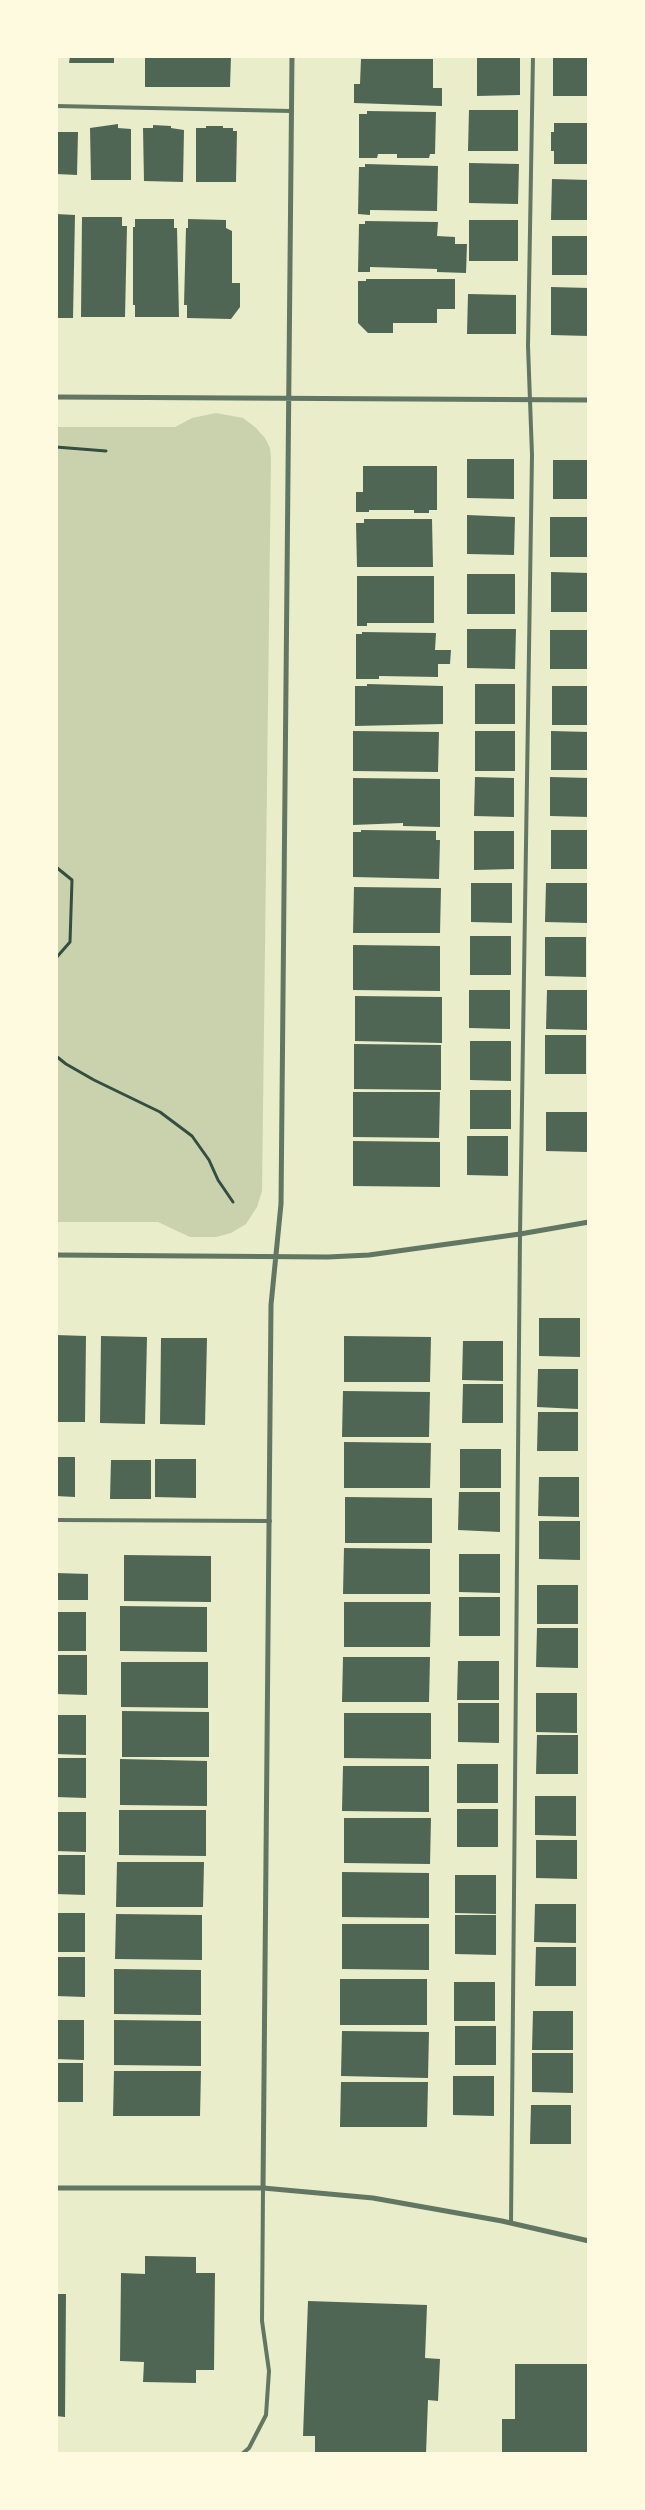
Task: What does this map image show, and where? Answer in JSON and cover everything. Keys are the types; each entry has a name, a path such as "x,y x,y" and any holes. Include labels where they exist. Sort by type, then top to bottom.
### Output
{"street":[{"path":"264,2188 271,1305 281,1204 292,56"},
{"path":"56,397 589,400"},
{"path":"56,1255 276,1257 369,1255 520,1234 589,1222"},
{"path":"56,2188 264,2188 373,2198 511,2223 589,2241"}],"lane":[{"path":"511,2223 520,1234 532,455 528,346 533,56"},
{"path":"56,106 291,111"},
{"path":"56,1520 270,1521"},
{"path":"242,2454 250,2448 266,2415 269,2371 262,2321 264,2188"}],"path":[{"path":"56,447 106,451"},
{"path":"56,867 59,867 72,880 70,942 56,958"},
{"path":"56,1056 94,1080 160,1112 192,1136 209,1160 218,1180 233,1202"}],"green space":[{"path":"216,413 243,418 255,427 265,438 270,448 271,459 262,1191 257,1207 246,1224 231,1233 216,1237 190,1237 158,1222 56,1222 56,427 175,427 192,418"}],"building":[{"path":"70,56 114,56 114,63 69,63"},
{"path":"145,56 231,56 230,87 145,87"},
{"path":"520,56 520,95 477,96 477,57"},
{"path":"553,56 589,56 589,96 553,96"},
{"path":"361,59 433,59 433,88 442,88 442,106 354,103 354,84 360,84"},
{"path":"469,110 518,110 518,151 468,151"},
{"path":"367,111 436,112 435,154 430,154 429,158 397,158 397,154 378,154 377,158 359,158 359,114 367,114"},
{"path":"554,123 589,123 589,164 554,164 554,151 551,151 551,132 554,132"},
{"path":"118,124 118,128 131,129 131,180 91,180 90,128"},
{"path":"153,125 171,126 171,128 184,130 183,182 144,181 143,128 153,128"},
{"path":"206,126 223,126 223,128 233,128 233,131 237,131 236,182 196,182 196,128 206,128"},
{"path":"56,132 78,132 77,175 56,174"},
{"path":"469,163 519,164 518,204 469,203"},
{"path":"365,164 438,166 437,211 370,210 370,215 358,214 359,167 365,167"},
{"path":"552,179 589,180 589,220 551,220"},
{"path":"56,214 75,215 73,318 56,318"},
{"path":"82,217 122,217 122,226 127,226 125,317 81,317"},
{"path":"135,219 174,219 174,228 177,228 179,317 135,317 135,305 133,305 133,227 135,227"},
{"path":"188,219 226,220 226,228 232,231 232,283 240,283 240,307 231,319 187,318 187,305 184,305 186,228 188,228"},
{"path":"469,220 518,220 518,261 469,261"},
{"path":"365,221 438,222 437,236 455,237 455,244 467,244 466,273 437,272 437,269 370,267 370,272 358,272 359,224 365,224"},
{"path":"552,236 589,236 589,275 552,275"},
{"path":"366,279 455,279 455,309 437,309 437,323 393,323 393,333 368,333 358,323 358,281 366,281"},
{"path":"551,287 589,288 589,336 551,335"},
{"path":"468,294 516,295 516,334 467,334"},
{"path":"467,459 514,459 514,499 467,498"},
{"path":"553,460 589,460 589,499 553,499"},
{"path":"363,466 437,466 437,510 429,510 429,513 414,513 414,510 369,510 369,512 356,512 356,492 363,492"},
{"path":"467,515 515,517 514,555 467,554"},
{"path":"550,517 589,517 589,557 550,557"},
{"path":"364,519 432,519 433,567 357,567 356,523 364,523"},
{"path":"551,572 589,573 589,612 551,612"},
{"path":"467,574 515,574 515,614 467,614"},
{"path":"357,576 434,576 434,623 367,623 367,626 357,626"},
{"path":"467,629 516,629 515,669 467,668"},
{"path":"550,630 589,630 589,669 550,669"},
{"path":"362,632 436,633 435,650 451,650 450,664 438,664 438,677 379,676 379,679 356,679 356,634 362,634"},
{"path":"367,684 443,686 443,724 355,726 355,686 367,686"},
{"path":"475,684 515,684 515,724 475,724"},
{"path":"552,686 589,686 589,725 552,725"},
{"path":"353,731 439,732 438,772 353,771"},
{"path":"475,731 515,731 515,771 475,771"},
{"path":"551,731 589,732 589,770 551,770"},
{"path":"475,777 514,778 514,817 474,816"},
{"path":"550,777 589,778 589,817 550,816"},
{"path":"353,778 440,779 440,827 403,826 403,823 353,825"},
{"path":"361,830 436,831 436,840 440,840 439,879 353,877 353,832 361,832"},
{"path":"551,830 589,830 589,869 551,869"},
{"path":"474,831 514,831 514,869 474,870"},
{"path":"471,883 512,883 512,923 471,922"},
{"path":"546,883 587,883 587,923 545,922"},
{"path":"354,887 441,888 440,933 353,933"},
{"path":"470,936 511,936 511,975 470,975"},
{"path":"545,937 586,937 586,977 545,976"},
{"path":"353,945 440,946 440,991 353,990"},
{"path":"469,990 510,990 510,1029 469,1028"},
{"path":"547,990 587,990 587,1030 546,1029"},
{"path":"355,996 442,997 442,1043 355,1041"},
{"path":"545,1035 586,1035 586,1074 545,1074"},
{"path":"470,1041 511,1041 511,1081 470,1080"},
{"path":"354,1044 441,1045 441,1090 354,1089"},
{"path":"470,1090 511,1090 511,1129 470,1129"},
{"path":"353,1092 440,1092 439,1138 353,1137"},
{"path":"546,1112 587,1112 587,1152 546,1151"},
{"path":"467,1136 508,1136 508,1176 467,1175"},
{"path":"353,1141 440,1142 440,1187 353,1186"},
{"path":"539,1318 580,1318 580,1357 539,1356"},
{"path":"56,1335 86,1336 85,1422 56,1422"},
{"path":"101,1336 147,1337 145,1424 100,1423"},
{"path":"344,1336 431,1337 430,1382 344,1382"},
{"path":"161,1338 207,1338 205,1425 160,1424"},
{"path":"463,1341 503,1341 503,1381 462,1380"},
{"path":"538,1369 578,1369 578,1409 537,1407"},
{"path":"463,1384 503,1384 503,1423 462,1423"},
{"path":"343,1391 430,1392 429,1437 342,1437"},
{"path":"538,1412 578,1412 578,1451 537,1451"},
{"path":"344,1442 431,1443 430,1488 344,1488"},
{"path":"460,1449 501,1449 501,1488 460,1488"},
{"path":"56,1457 75,1457 75,1497 56,1496"},
{"path":"155,1459 196,1459 196,1498 155,1497"},
{"path":"111,1460 151,1460 151,1499 110,1499"},
{"path":"539,1477 579,1477 579,1517 538,1516"},
{"path":"459,1492 500,1492 500,1532 458,1530"},
{"path":"345,1497 432,1498 432,1543 345,1543"},
{"path":"539,1521 580,1521 580,1560 539,1559"},
{"path":"344,1548 430,1549 430,1594 343,1594"},
{"path":"459,1554 500,1554 500,1593 459,1592"},
{"path":"124,1555 211,1556 211,1602 124,1601"},
{"path":"56,1573 88,1574 88,1600 56,1600"},
{"path":"537,1585 578,1585 578,1624 537,1624"},
{"path":"459,1597 500,1597 500,1636 459,1636"},
{"path":"344,1602 431,1602 430,1647 344,1647"},
{"path":"120,1606 207,1607 207,1652 120,1651"},
{"path":"56,1612 86,1612 86,1651 56,1651"},
{"path":"537,1628 578,1628 578,1668 536,1667"},
{"path":"56,1655 87,1655 87,1695 56,1694"},
{"path":"343,1657 430,1657 429,1702 342,1702"},
{"path":"458,1661 499,1661 499,1700 457,1700"},
{"path":"121,1662 208,1662 208,1708 121,1707"},
{"path":"536,1693 577,1693 577,1733 536,1732"},
{"path":"458,1703 499,1703 499,1743 458,1742"},
{"path":"122,1711 209,1712 209,1757 122,1757"},
{"path":"344,1713 431,1713 431,1759 344,1758"},
{"path":"56,1715 86,1715 86,1755 56,1754"},
{"path":"537,1735 578,1735 578,1774 536,1774"},
{"path":"56,1758 86,1758 86,1798 56,1797"},
{"path":"120,1759 207,1761 207,1806 120,1805"},
{"path":"457,1764 498,1764 498,1803 457,1803"},
{"path":"343,1766 429,1766 429,1812 342,1811"},
{"path":"535,1796 576,1796 576,1836 535,1835"},
{"path":"457,1809 498,1809 498,1847 457,1847"},
{"path":"119,1810 206,1810 206,1856 119,1855"},
{"path":"56,1812 86,1812 86,1852 56,1851"},
{"path":"344,1818 431,1818 430,1864 344,1863"},
{"path":"536,1840 577,1840 577,1879 536,1878"},
{"path":"56,1855 85,1855 85,1895 56,1894"},
{"path":"117,1862 204,1862 203,1907 116,1907"},
{"path":"342,1872 429,1873 429,1918 342,1917"},
{"path":"455,1875 496,1875 496,1914 455,1913"},
{"path":"535,1904 576,1904 576,1943 534,1942"},
{"path":"56,1913 85,1913 85,1952 56,1952"},
{"path":"116,1914 202,1915 202,1960 115,1959"},
{"path":"455,1915 496,1915 496,1955 455,1954"},
{"path":"342,1924 429,1924 429,1970 342,1969"},
{"path":"536,1947 576,1947 576,1986 535,1986"},
{"path":"56,1957 85,1957 85,1997 56,1996"},
{"path":"114,1969 201,1970 201,2015 114,2014"},
{"path":"340,1979 427,1979 427,2025 340,2025"},
{"path":"454,1982 495,1982 495,2021 454,2021"},
{"path":"533,2011 573,2011 573,2050 532,2050"},
{"path":"56,2020 84,2020 84,2060 56,2059"},
{"path":"114,2020 201,2021 201,2066 114,2065"},
{"path":"455,2026 496,2026 496,2065 455,2065"},
{"path":"342,2031 429,2032 428,2078 341,2076"},
{"path":"532,2053 573,2053 573,2093 532,2092"},
{"path":"56,2063 83,2063 83,2102 56,2102"},
{"path":"114,2071 201,2071 200,2116 113,2116"},
{"path":"453,2076 494,2076 494,2116 453,2115"},
{"path":"341,2082 428,2082 427,2127 340,2127"},
{"path":"531,2105 571,2105 571,2144 530,2144"},
{"path":"145,2256 196,2257 196,2273 215,2273 214,2370 196,2370 196,2383 143,2382 144,2362 120,2361 121,2273 145,2274"},
{"path":"56,2294 66,2294 65,2417 56,2416"},
{"path":"308,2301 427,2305 425,2358 440,2359 438,2401 428,2400 426,2454 315,2454 315,2436 303,2436"},
{"path":"515,2364 589,2364 589,2454 502,2454 502,2419 515,2419"}]}
